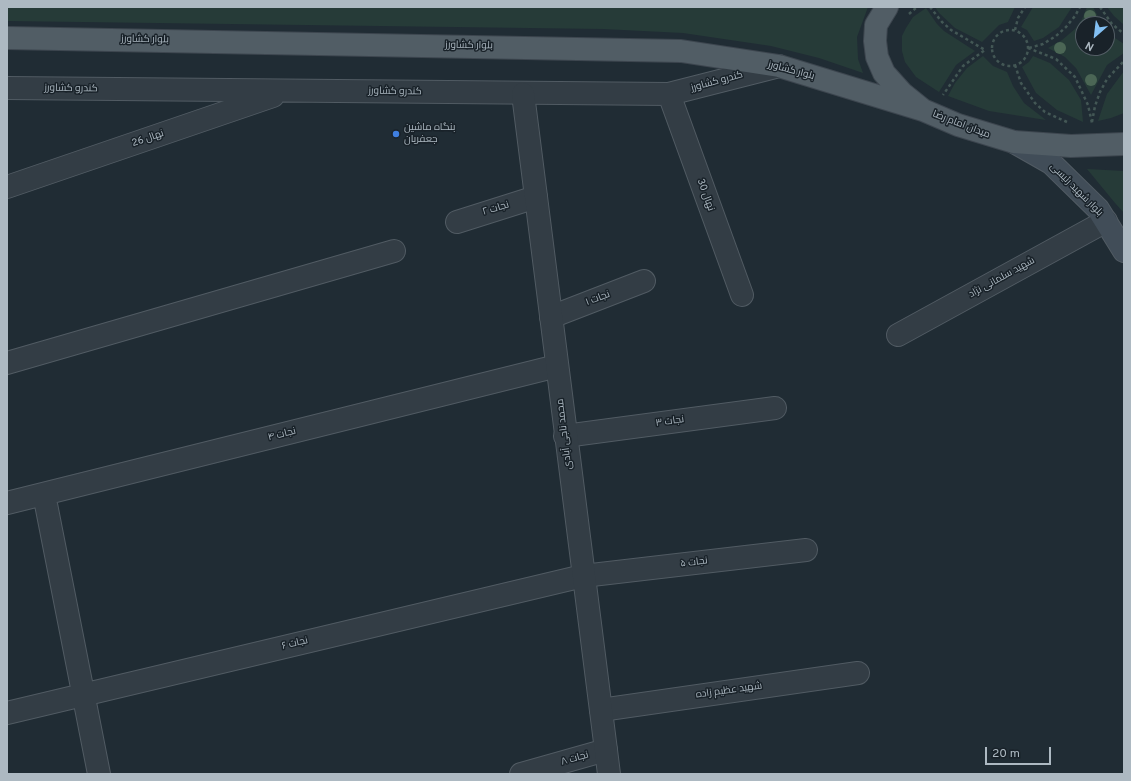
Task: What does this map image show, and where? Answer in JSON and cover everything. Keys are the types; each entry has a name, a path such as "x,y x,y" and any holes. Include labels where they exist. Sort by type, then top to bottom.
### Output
{"main road":[{"name":"میدان امام رضا","path":"887,7 876,25 875,41 877,57 884,73 902,93 923,110 958,125 1014,142 1071,146 1124,144"},
{"name":"بلوار کشاورز","path":"7,38 680,51 779,66 923,110"},
{"name":"بلوار شهید رئیسی","path":"1014,142 1051,164 1098,209 1124,251"}],"street":[{"name":"کندرو کشاورز","path":"7,88 523,94 669,94 779,66"},
{"name":"نهال 26","path":"7,187 288,91"},
{"name":"محمد ناجی آبادی","path":"523,94 565,436 609,774"},
{"name":"نهال 30","path":"669,94 742,295"},
{"name":"نجات ۲","path":"457,222 536,197"},
{"name":"شهید سلمانی نژاد","path":"898,335 1106,221"},
{"path":"7,363 394,251"},
{"name":"نجات ۱","path":"551,317 644,281"},
{"name":"نجات ۴","path":"7,503 557,366"},
{"name":"نجات ۳","path":"565,436 775,408"},
{"path":"44,494 99,774"},
{"name":"نجات ۵","path":"583,576 806,550"},
{"name":"نجات ۶","path":"7,713 583,576"},
{"name":"شهید عظیم زاده","path":"601,710 858,673"},
{"name":"نجات ۸","path":"522,774 606,750"}],"path":[{"path":"905,19 916,7"},
{"path":"930,7 942,22 951,30 985,50"},
{"path":"1015,30 1018,18 1025,7"},
{"path":"1028,48 1043,44 1056,36 1066,27 1080,7"},
{"path":"1100,7 1112,24 1124,34"},
{"path":"1015,30 1024,35 1028,48 1026,58 1015,65 1004,65 999,62 995,58 992,49 993,40 1002,31 1015,30"},
{"path":"1028,48 1056,59 1075,77 1088,105 1092,125 1094,106 1100,92 1107,79 1124,61"},
{"path":"945,99 942,97 957,72 970,59 985,50 992,49"},
{"path":"1015,65 1021,83 1035,103 1044,112 1072,124 1060,125"}],"green space":[{"path":"7,7 868,7 857,37 858,59 863,73 819,58 771,46 683,33 603,29 7,21"},
{"path":"935,7 1015,7 1008,22 999,25 982,42 955,28 939,13"},
{"path":"1033,7 1072,7 1059,27 1043,38 1034,41 1027,30 1021,27"},
{"path":"1087,7 1093,7 1098,16 1083,16"},
{"path":"1107,7 1124,7 1124,25 1115,16"},
{"path":"926,8 944,31 975,51 956,65 939,92 916,77 905,62 902,51 902,36 906,28 913,17"},
{"path":"1075,29 1075,56 1115,56 1115,38 1124,44 1124,53 1107,65 1091,95 1076,68 1065,57 1048,48 1062,40"},
{"path":"983,56 993,66 1007,72 1013,86 1024,103 1046,120 989,111 948,96 955,83 967,68"},
{"path":"1033,56 1050,63 1069,80 1081,100 1083,122 1057,110 1036,93 1022,67 1029,62"},
{"path":"1124,71 1124,113 1098,121 1107,94"},
{"path":"1087,169 1124,171 1124,213 1115,203"}],"place":[{"name":"بنگاه ماشین جعفریان","path":"396,134"}]}
